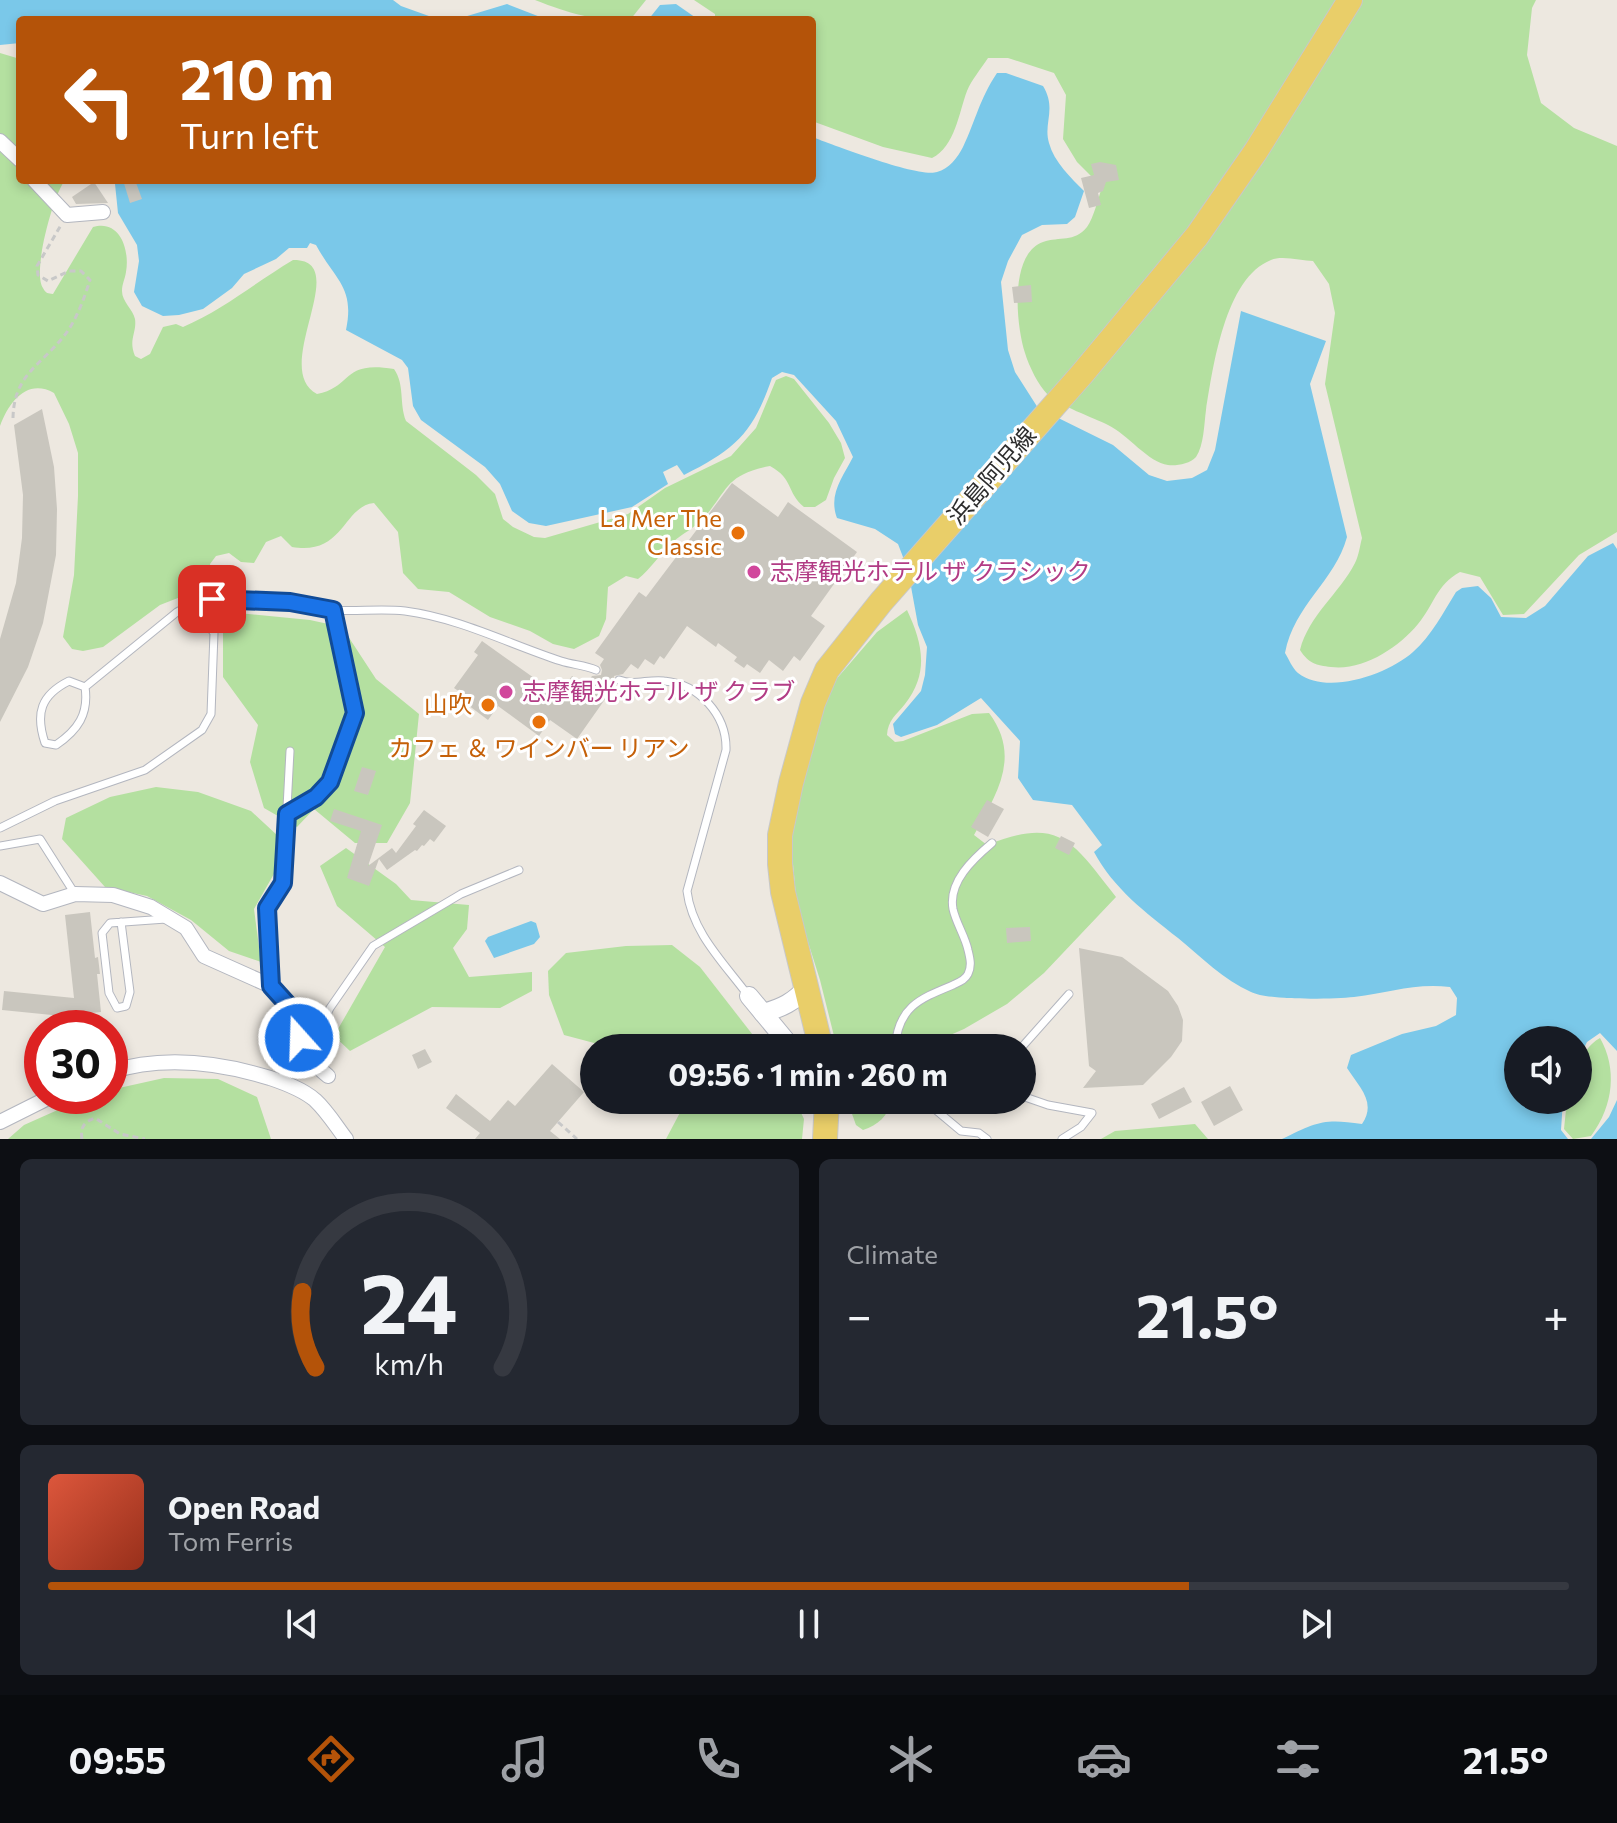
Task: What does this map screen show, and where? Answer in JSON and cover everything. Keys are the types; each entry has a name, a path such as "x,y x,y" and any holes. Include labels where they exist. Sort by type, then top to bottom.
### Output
{"main road":[{"name":"浜島阿児線","path":"818,1034 783,892 780,835 813,703 827,670 881,602 1082,374 1197,236 1256,151 1350,0"},
{"path":"825,1139 826,1114"}],"street":[{"path":"0,141 16,156"},
{"path":"38,184 67,215 103,212"},
{"path":"0,883 43,904 75,894 113,895 151,907 172,919 186,928 204,956 271,986 289,1006 307,1054 316,1067 328,1076"},
{"path":"763,1013 780,1009 797,999 807,987"},
{"path":"749,996 780,1034"},
{"path":"128,1069 168,1061 242,1069 284,1083 314,1099 346,1139"},
{"path":"0,1122 24,1110"}],"lane":[{"path":"85,687 177,612 190,604 212,599 290,602 333,610 379,608 409,611 480,630 565,662 596,670"},
{"path":"0,828 55,801 145,770 202,730 211,714 214,633 190,604"},
{"path":"287,814 316,797 330,782 355,713 333,610"},
{"path":"619,680 630,684 665,681 684,686 712,708 724,726 726,750 687,891 689,911 697,928 749,996"},
{"path":"69,681 85,687 88,705 80,723 69,737 56,745 45,743 39,725 41,708 52,689 69,681"},
{"path":"271,986 267,908 283,883 290,751"},
{"path":"0,846 40,839 75,894"},
{"path":"897,1034 907,1010 968,976 971,961 954,911 952,892 970,864 992,843"},
{"path":"307,1054 330,1008 373,946 461,894 519,870"},
{"path":"121,922 130,992 126,1006 117,1008 109,993 102,933 110,923 121,922 172,919"},
{"path":"1033,1034 1069,994"},
{"path":"1036,1101 1092,1113 1081,1127 1062,1139"},
{"path":"941,1114 961,1131 979,1133 987,1139"}],"path":[{"path":"13,418 14,396 23,380 66,334 90,280 81,271 69,271 48,281 38,275 37,266 67,215"},
{"path":"82,1139 84,1123 95,1118 120,1134 145,1139"},
{"path":"558,1122 577,1139"}],"green space":[{"path":"535,0 646,0 633,16 587,16"},
{"path":"694,0 1536,0 1532,8 1527,55 1541,103 1574,128 1617,146 1617,532 1579,555 1524,614 1503,615 1480,577 1460,572 1440,589 1418,624 1379,656 1343,667 1313,663 1300,650 1304,637 1355,563 1362,538 1325,384 1335,313 1329,284 1313,261 1271,260 1255,270 1242,285 1232,304 1218,348 1199,452 1183,464 1161,463 1115,429 1048,395 1034,375 1025,353 1019,326 1018,292 1025,260 1032,249 1043,242 1082,232 1092,218 1102,187 1077,162 1063,139 1066,95 1054,73 1008,58 988,58 967,91 951,138 932,158 883,147 816,122 816,16 715,14"},
{"path":"0,53 16,58 16,184 63,184 45,234 40,267 43,288 53,294 93,227 102,226 116,232 126,255 122,291 135,319 132,345 135,356 141,359 150,354 163,327 176,324 183,327 198,320 293,260 310,264 316,277 302,362 305,381 317,394 328,391 365,368 394,369 400,381 406,421 476,475 495,494 503,519 534,537 545,538 628,514 665,488 731,456 756,428 776,380 786,376 794,379 829,423 841,443 845,458 826,500 815,507 804,507 783,476 770,466 736,479 703,519 668,546 638,579 626,576 608,587 606,619 599,636 574,649 553,644 530,631 490,617 449,592 418,589 403,573 398,532 374,503 355,512 333,538 322,544 309,548 292,547 281,536 266,542 254,563 241,562 229,553 216,556 210,564 213,580 206,587 160,605 103,647 83,651 72,649 63,637 74,575 78,496 78,453 69,424 54,393 35,388 14,401 0,426"},
{"path":"907,610 920,645 918,680 888,730 887,735 895,742 972,714 989,713 999,729 1005,760 1002,776 974,835 987,845 1032,833 1062,839 1088,861 1116,897 1044,973 1007,1004 953,1034 834,1034 797,907 790,832 806,743 833,683 877,632"},
{"path":"238,613 310,620 342,627 376,679 419,714 410,803 387,843 355,843 314,809 297,827 264,808 250,762 258,725 223,677 223,621"},
{"path":"156,787 198,792 251,811 278,836 275,872 254,909 261,962 229,951 191,920 147,896 105,887 62,839 66,818 110,797"},
{"path":"346,848 396,884 411,900 469,905 467,929 453,948 469,977 532,972 532,991 500,1008 432,1007 350,1051 334,1036 385,947 337,906 320,866"},
{"path":"672,945 700,967 752,1034 580,1034 580,1039 564,1035 549,995 548,971 566,953 626,946"},
{"path":"1600,1038 1609,1062 1608,1099 1591,1136 1573,1139 1564,1129 1566,1114 1592,1114 1592,1043"},
{"path":"164,1078 218,1079 257,1097 271,1139 8,1139 24,1125 49,1114 128,1114 128,1086"},
{"path":"679,1114 802,1114 804,1119 802,1139 666,1139"},
{"path":"852,1114 886,1114 863,1130 856,1125"},
{"path":"1195,1124 1208,1139 1101,1139 1115,1131"}],"water":[{"path":"0,0 393,0 429,16 16,16 16,43 0,45"},
{"path":"507,4 538,16 467,16"},
{"path":"676,4 693,16 651,16 660,5"},
{"path":"997,73 1006,73 1043,86 1049,102 1048,136 1051,150 1084,191 1075,217 1067,224 1042,225 1022,235 1008,261 1001,282 1008,350 1015,372 1038,408 1113,445 1149,475 1167,481 1192,478 1207,470 1215,450 1241,311 1326,341 1310,384 1347,537 1334,567 1305,607 1290,636 1285,653 1298,673 1325,683 1357,679 1389,668 1420,645 1456,592 1462,588 1478,586 1491,598 1501,617 1526,618 1545,606 1588,556 1613,543 1617,549 1617,1051 1600,1033 1592,1039 1592,1026 1504,1026 1504,1114 1562,1114 1561,1130 1568,1139 1282,1139 1320,1123 1338,1121 1362,1124 1368,1109 1367,1102 1347,1068 1351,1055 1402,1034 1436,1026 1456,1015 1457,998 1450,987 1413,987 1331,998 1286,998 1251,992 1213,968 1121,889 1094,852 1102,845 1072,805 1033,800 1018,778 1020,741 981,698 937,725 901,737 895,734 893,724 921,691 925,675 927,647 918,625 908,570 898,544 875,529 837,518 835,493 853,457 836,421 794,375 782,372 772,378 758,413 730,447 684,475 677,465 663,472 668,484 632,507 546,526 529,523 512,511 500,484 485,467 421,420 413,406 408,368 402,360 346,330 348,304 342,284 316,245 310,243 307,248 289,248 276,259 244,274 232,288 203,309 163,316 142,306 134,292 139,261 137,245 118,213 115,184 816,184 816,138 895,166 927,173 937,172 956,159"},
{"path":"531,921 536,923 540,937 534,944 494,958 485,941 488,937"},
{"path":"1617,1100 1617,1139 1591,1139 1609,1117"}],"building":[{"path":"1091,164 1116,165 1119,180 1106,182 1103,191 1098,193 1101,205 1089,208 1081,178 1094,175"},
{"path":"95,184 108,203 76,204 72,197"},
{"path":"124,184 136,184 142,199 130,203"},
{"path":"1031,285 1032,302 1014,303 1012,287"},
{"path":"42,409 54,467 56,555 43,623 28,667 0,722 0,639 16,583 22,538 23,495 14,425"},
{"name":"志摩観光ホテル ザ クラシック","path":"732,483 778,517 788,502 857,552 811,616 825,626 800,661 794,656 783,671 769,660 760,673 747,664 744,668 734,661 737,657 718,643 716,647 687,626 664,659 660,656 654,665 645,659 638,669 631,664 623,674 614,676 615,685 577,739 550,720 539,736 498,706 488,720 460,699 463,694 454,688 478,655 474,652 482,641 558,695 572,676 585,686 592,676 601,675 600,665 604,659 595,653 639,592 646,597"},
{"path":"362,767 376,771 368,795 354,791"},
{"path":"987,800 1004,809 988,837 971,827"},
{"path":"334,809 382,825 368,866 392,848 396,853 424,810 446,826 434,842 430,839 387,870 379,859 369,886 347,878 361,831 330,821"},
{"path":"1061,836 1075,843 1069,855 1055,848"},
{"path":"90,912 100,974 97,974 101,1010 2,1010 4,991 74,998 65,915"},
{"path":"1030,927 1031,941 1007,943 1006,928"},
{"path":"1079,948 1122,957 1168,991 1178,1006 1183,1020 1182,1041 1143,1085 1083,1088 1096,1071 1089,1066"},
{"path":"425,1049 432,1062 418,1069 412,1055"},
{"path":"552,1064 580,1088 580,1097 550,1131 560,1139 475,1139 480,1133 446,1108 456,1094 490,1121 508,1100 515,1106"},
{"path":"1230,1086 1243,1110 1214,1126 1201,1102"},
{"path":"1184,1087 1192,1102 1159,1119 1151,1104"}],"place":[{"name":"La Mer The Classic","path":"738,533"},
{"name":"志摩観光ホテル ザ クラシック","path":"754,572"},
{"name":"志摩観光ホテル ザ クラブ","path":"506,692"},
{"name":"山吹","path":"488,705"},
{"name":"カフェ ＆ ワインバー リアン","path":"539,722"}],"route":[{"path":"212,599 290,602 333,610 355,713 330,782 316,797 287,814 283,883 267,908 271,986 289,1006 299,1038"}]}
